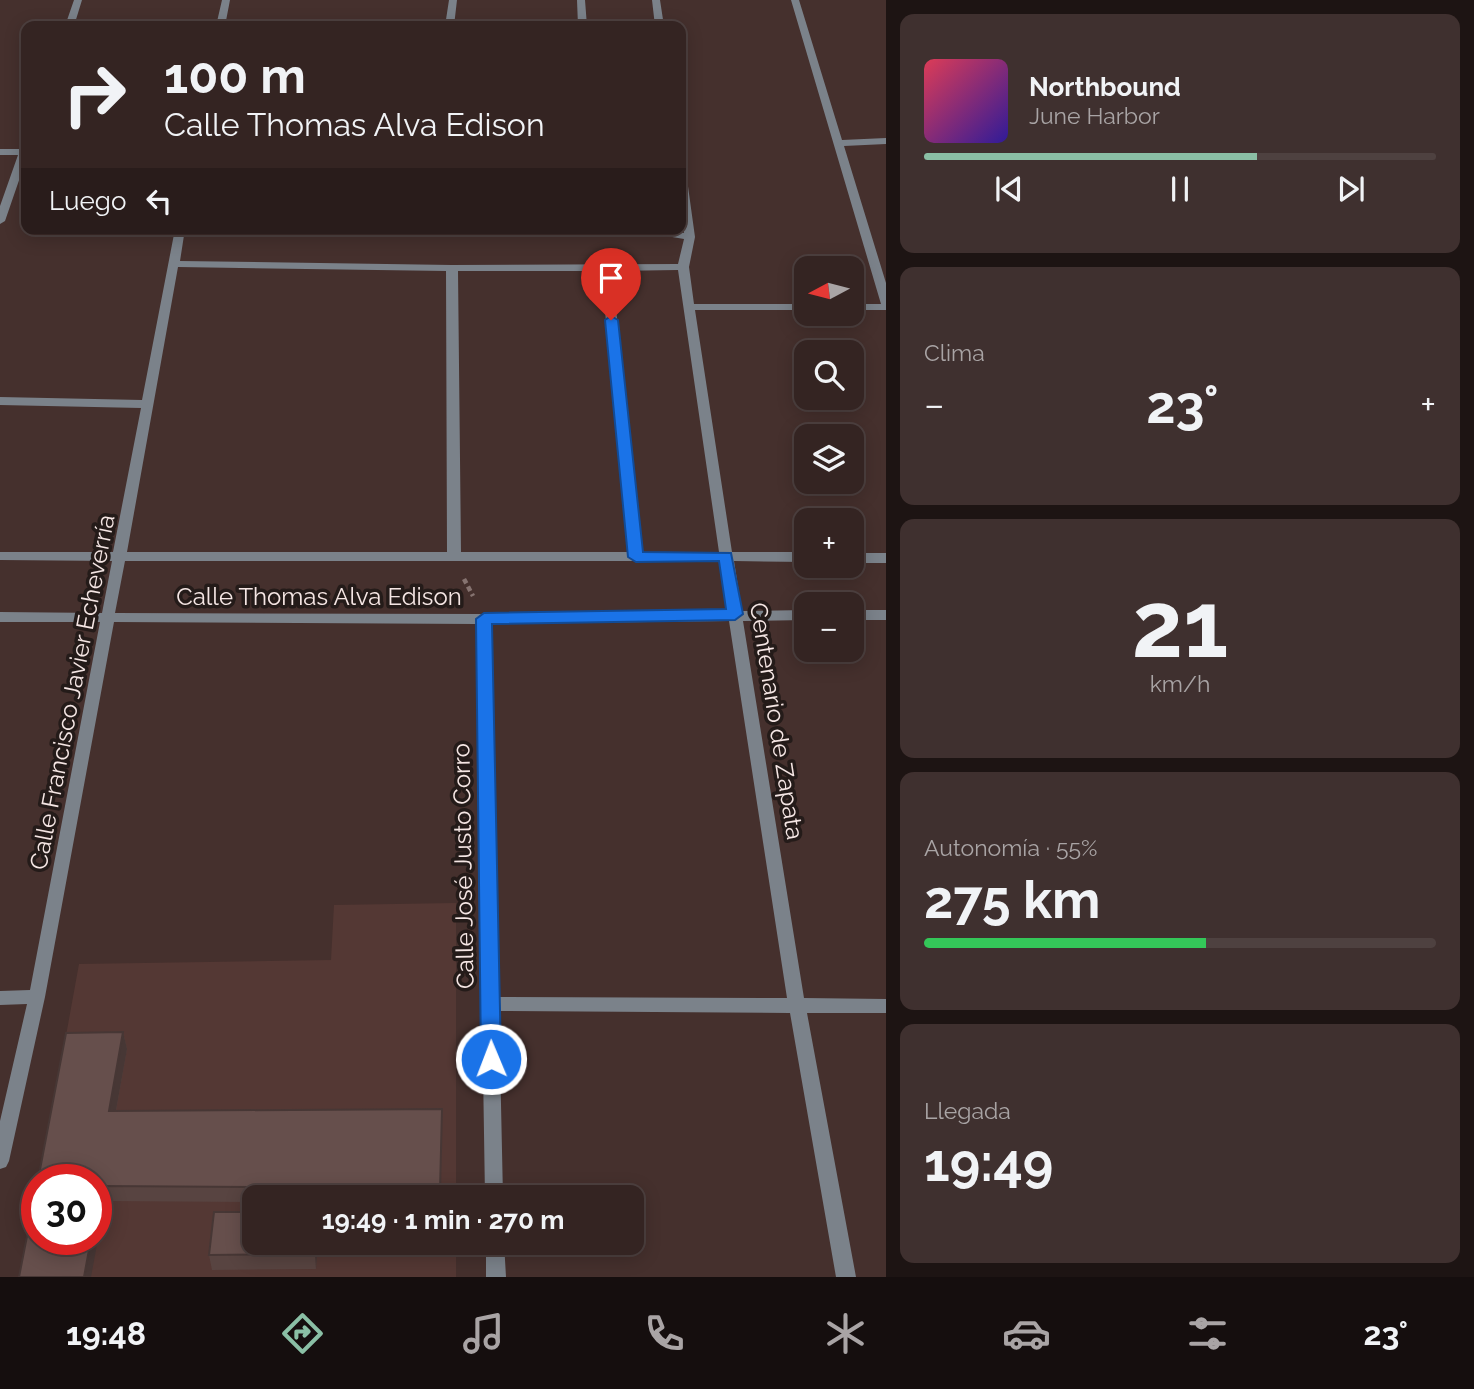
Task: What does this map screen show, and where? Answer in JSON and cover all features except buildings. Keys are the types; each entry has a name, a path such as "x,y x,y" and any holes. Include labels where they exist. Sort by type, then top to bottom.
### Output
{"street":[{"path":"71,21 78,0"},
{"path":"221,21 226,0"},
{"path":"451,21 453,0"},
{"path":"582,0 583,21"},
{"path":"656,0 659,21"},
{"path":"795,0 886,302"},
{"path":"837,143 886,141"},
{"path":"0,152 21,150"},
{"path":"0,221 21,164"},
{"name":"Centenario de Zapata","path":"686,204 691,237 683,267 726,556 797,1006 846,1277"},
{"name":"Calle Francisco Javier Echeverría","path":"0,1161 37,997 179,235"},
{"path":"679,235 691,237"},
{"path":"174,264 452,268 683,267"},
{"path":"606,267 636,557"},
{"path":"452,268 454,556"},
{"path":"690,307 794,307"},
{"path":"864,307 886,307"},
{"path":"0,401 148,404"},
{"name":"Calle Thomas Alva Edison","path":"0,555 794,557"},
{"path":"864,558 886,558"},
{"name":"Calle Thomas Alva Edison","path":"0,617 484,619 794,615"},
{"path":"864,615 886,615"},
{"name":"Calle José Justo Corro","path":"484,619 494,1185"},
{"path":"0,998 37,997"},
{"path":"490,1004 886,1006"},
{"path":"495,1255 496,1277"}],"path":[{"path":"454,556 484,619"}],"shaded area":[{"path":"456,903 456,1185 242,1185 242,1255 456,1255 456,1277 23,1277 31,1255 112,1255 112,1164 43,1164 79,964 331,960 334,905"}],"route":[{"path":"491,1059 484,619 735,614 726,556 636,557 611,320"}]}
